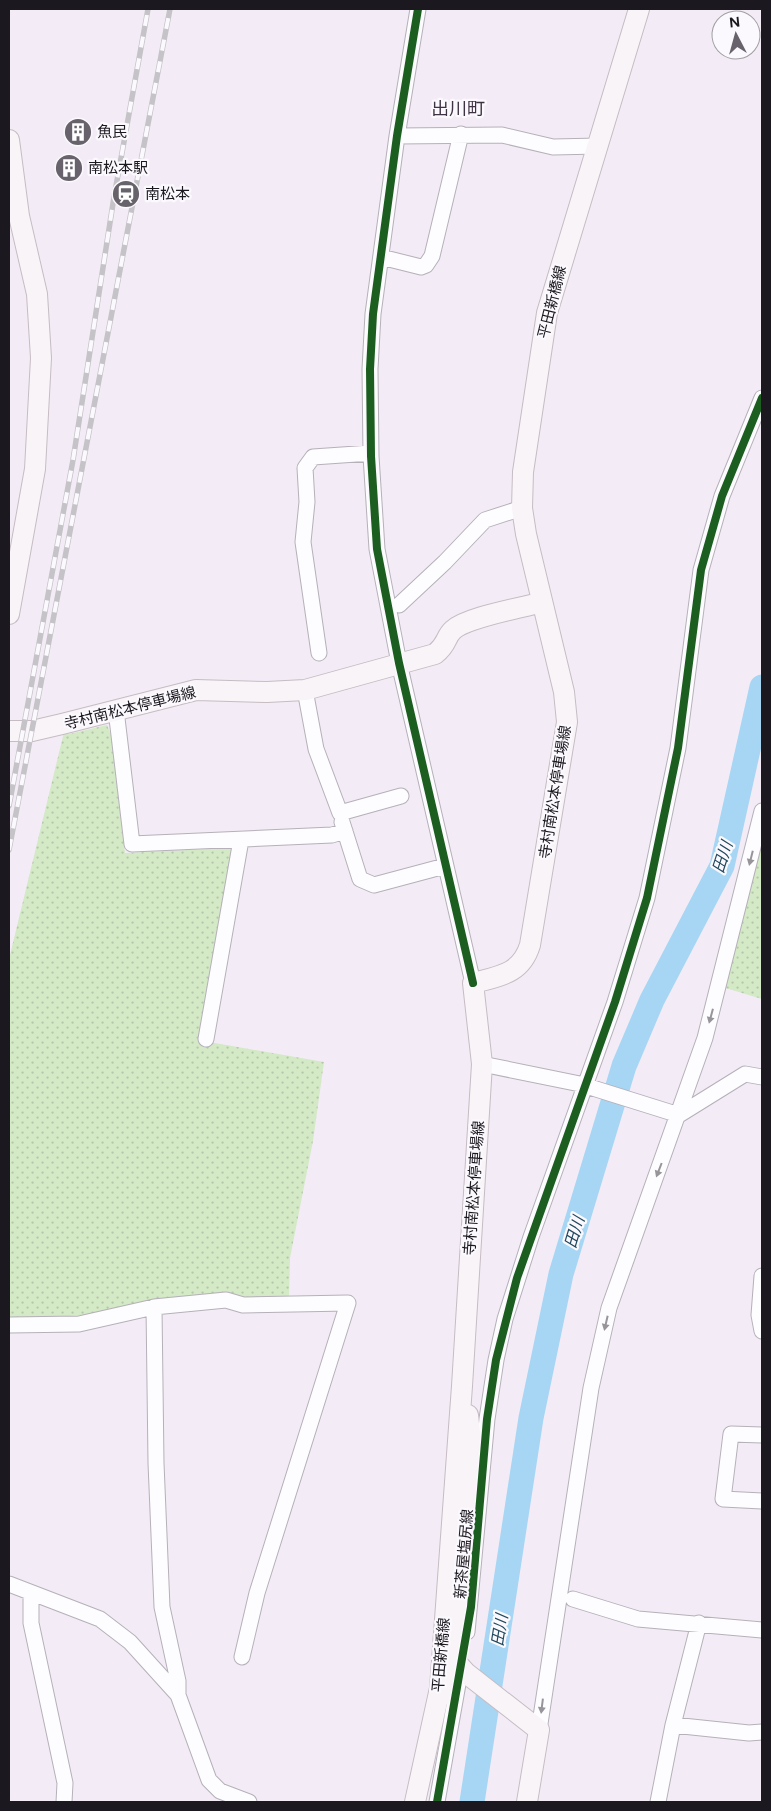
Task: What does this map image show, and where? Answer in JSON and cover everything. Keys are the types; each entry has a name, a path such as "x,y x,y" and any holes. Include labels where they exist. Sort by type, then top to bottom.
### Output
{"main road":[{"name":"平田新橋線","path":"542,602 522,508 526,444 547,314 639,9"},
{"path":"9,140 19,216 37,294 41,358 35,469 9,614"},
{"name":"寺村南松本停車場線","path":"9,731 32,730 196,690 267,692 305,690 435,654 444,648 453,630 471,621 542,602 564,692 568,722 530,945 525,960 515,969 472,983 482,1064 462,1386"},
{"name":"平田新橋線","path":"415,1802 440,1688 462,1386"},
{"name":"新茶屋塩尻線","path":"426,1802 461,1667 472,1451 472,1434 462,1386"},
{"path":"461,1667 535,1727 526,1802"}],"street":[{"path":"418,9 397,136 373,314 370,369 371,453 377,548 399,663 472,983"},
{"path":"381,257 421,267 426,265 432,256 461,134"},
{"path":"397,136 502,135 553,147 599,146"},
{"path":"437,1802 471,1606 487,1419 496,1360 517,1278 588,1087 647,898 678,748 701,570 722,496 762,398"},
{"path":"319,653 303,542 307,502 305,468 312,457 371,453"},
{"path":"399,605 445,562 485,520 522,508"},
{"path":"305,690 316,749 340,813 360,879 374,885 445,866"},
{"path":"116,710 132,844 332,835 345,832"},
{"path":"340,813 401,796"},
{"path":"535,1727 545,1682 591,1388 609,1308 717,995 762,811"},
{"path":"206,1039 242,840"},
{"path":"482,1064 588,1087 677,1114 745,1074 762,1076"},
{"path":"762,1276 760,1315 762,1331"},
{"path":"9,1325 80,1324 154,1307 226,1300 243,1305 348,1302 257,1593 242,1657"},
{"path":"154,1307 156,1463 162,1607 178,1681 178,1695 199,1757 217,1797 249,1802"},
{"path":"762,1435 731,1434 723,1499 762,1501"},
{"path":"545,1682 555,1668 560,1651 565,1616 573,1599 563,1572"},
{"path":"9,1584 100,1619 130,1642 178,1695"},
{"path":"31,1593 31,1623 65,1784 64,1802"},
{"path":"573,1599 638,1619 762,1630"},
{"path":"658,1802 673,1725 699,1623"},
{"path":"673,1725 750,1733 762,1732"}],"green space":[{"path":"107,725 113,739 125,853 230,848 234,851 198,1040 324,1062 313,1141 290,1258 289,1298 9,1321 9,959 64,732 69,734"},
{"path":"762,842 762,999 722,987 758,846"}],"waterway":[{"name":"田川","path":"472,1802 531,1418 561,1274 624,1066 652,1000 722,866 762,687"}],"railway":[{"path":"9,806 73,460 114,197 148,9"},
{"path":"9,850 170,9"}],"cycle path":[{"path":"418,9 397,136 373,314 370,369 371,456 377,549 399,663 473,983"},
{"path":"437,1802 471,1607 487,1419 496,1360 517,1278 615,1002 647,898 678,748 701,570 722,496 762,398"}],"place":[{"name":"魚民","path":"78,132"},
{"name":"南松本駅","path":"69,168"},
{"name":"南松本","path":"126,194"}],"district":[{"name":"出川町","path":"458,109"}]}
